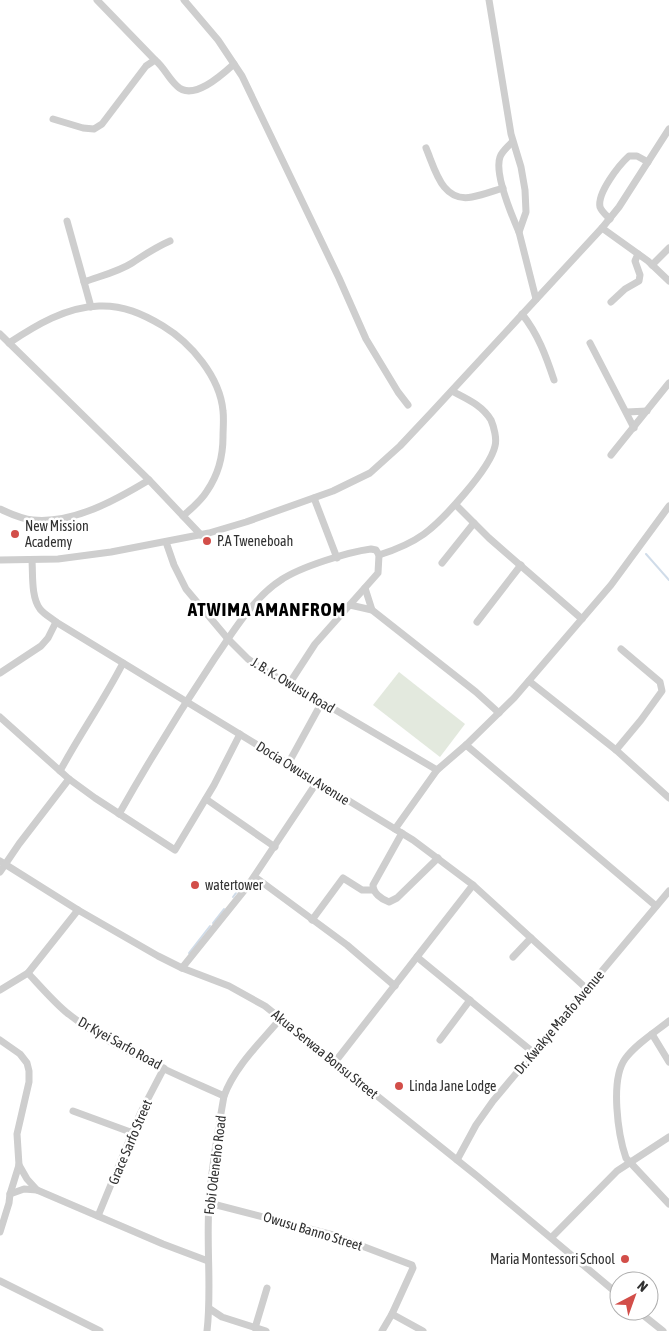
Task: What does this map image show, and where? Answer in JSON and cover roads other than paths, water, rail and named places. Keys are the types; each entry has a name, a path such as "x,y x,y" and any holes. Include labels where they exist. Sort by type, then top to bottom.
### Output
{"street":[{"path":"97,0 160,64 177,86 188,90 211,84 234,64"},
{"path":"184,0 218,40 234,64 298,192 366,339 408,405"},
{"path":"489,0 512,142 522,174 526,208 519,232"},
{"path":"54,119 83,128 94,129 102,124 146,66 155,60"},
{"path":"0,560 58,560 102,554 201,535 246,522 314,498 375,470 452,391 610,219 669,129"},
{"path":"512,142 500,159 503,188 509,209 519,232 536,299"},
{"path":"426,148 442,186 449,192 465,198 503,188"},
{"path":"610,219 603,212 600,204 602,195 615,172 632,155 648,162"},
{"path":"67,221 91,307"},
{"path":"602,228 638,254 669,281"},
{"path":"84,282 126,266 154,248 170,241"},
{"path":"652,266 669,248"},
{"path":"611,302 625,289 639,281 640,275 635,261 638,254"},
{"path":"9,343 54,317 73,310 91,307 117,307 146,316 190,347 206,368 215,385 223,411 223,447 221,460 208,490 183,516"},
{"path":"522,314 534,329 554,380"},
{"path":"0,334 149,480 201,535"},
{"path":"590,343 634,428"},
{"path":"611,455 669,383"},
{"path":"379,556 409,544 425,534 456,505 485,466 496,444 492,422 484,410 452,391"},
{"path":"627,412 648,411"},
{"path":"0,509 26,519 57,519 103,505 149,480"},
{"path":"314,498 337,558"},
{"path":"456,505 521,566 582,619"},
{"path":"395,829 437,770 499,713 582,619 630,561 669,507"},
{"path":"442,563 474,523"},
{"name":"J. B. K. Owusu Road","path":"166,542 174,565 186,589 228,639 248,659 437,770"},
{"path":"118,814 186,702 228,639 260,598 279,580 296,571 371,549 376,550 379,556 379,572 315,644 289,684"},
{"name":"Docia Owusu Avenue","path":"32,561 37,603 42,611 56,622 402,833 473,885 587,989"},
{"path":"477,622 521,566"},
{"path":"365,588 372,610"},
{"path":"350,604 372,610 476,692 499,713"},
{"path":"0,673 41,646 48,638 56,622"},
{"path":"616,750 642,720 662,691 660,682 621,649"},
{"path":"60,771 73,746 109,691 123,663"},
{"path":"529,681 616,750 669,798"},
{"path":"288,764 322,702"},
{"path":"0,718 69,779 118,814 175,850 206,799 240,734"},
{"path":"466,745 656,906"},
{"path":"0,872 2,863 69,779"},
{"path":"182,968 255,877 317,782"},
{"path":"206,799 275,847"},
{"path":"373,890 375,882 402,833"},
{"path":"312,920 343,878 362,890 373,890 385,900 393,900 438,858"},
{"name":"Akua Serwaa Bonsu Street","path":"2,863 78,910 182,968 229,986 258,1001 457,1160 609,1286"},
{"path":"255,877 347,945 395,986"},
{"path":"335,1062 473,885"},
{"name":"Dr. Kwakye Maafo Avenue","path":"457,1160 476,1125 488,1108 669,891"},
{"path":"0,990 28,973 78,910"},
{"path":"513,957 531,938"},
{"path":"417,957 534,1053"},
{"name":"Dr Kyei Sarfo Road","path":"28,973 57,1004 83,1025 122,1048 224,1096"},
{"path":"440,1040 470,1000"},
{"name":"Fobi Odeneho Road","path":"208,1328 210,1309 208,1261 209,1203 224,1096 235,1075 281,1018"},
{"path":"669,1021 624,1060 618,1077 617,1089 622,1148 629,1162 669,1204"},
{"path":"652,1034 669,1062"},
{"path":"0,1040 20,1054 27,1063 29,1072 29,1082 17,1134 19,1165 0,1232"},
{"name":"Grace Sarfo Street","path":"98,1216 140,1114 164,1068"},
{"path":"74,1111 133,1133"},
{"path":"552,1238 610,1178 629,1162 669,1138"},
{"path":"19,1165 27,1179 38,1190"},
{"path":"10,1194 24,1189 38,1190 163,1244 208,1261"},
{"name":"Owusu Banno Street","path":"209,1203 333,1235 410,1264 414,1267 392,1314"},
{"path":"0,1281 100,1331"},
{"path":"255,1328 267,1288"},
{"path":"210,1309 222,1317 266,1331"},
{"path":"382,1331 392,1314 423,1331"},
{"path":"208,1328 222,1317"},
{"path":"650,1321 663,1331"}],"waterway":[{"path":"646,554 669,580"},
{"path":"233,897 244,882"},
{"path":"213,923 224,909"},
{"path":"189,953 210,926"}],"place":[{"name":"New Mission Academy","path":"15,534"},
{"name":"P.A Tweneboah","path":"207,541"},
{"name":"watertower","path":"195,885"},
{"name":"Linda Jane Lodge","path":"399,1086"},
{"name":"Maria Montessori School","path":"625,1259"}],"district":[{"name":"ATWIMA AMANFROM","path":"267,609"}]}
